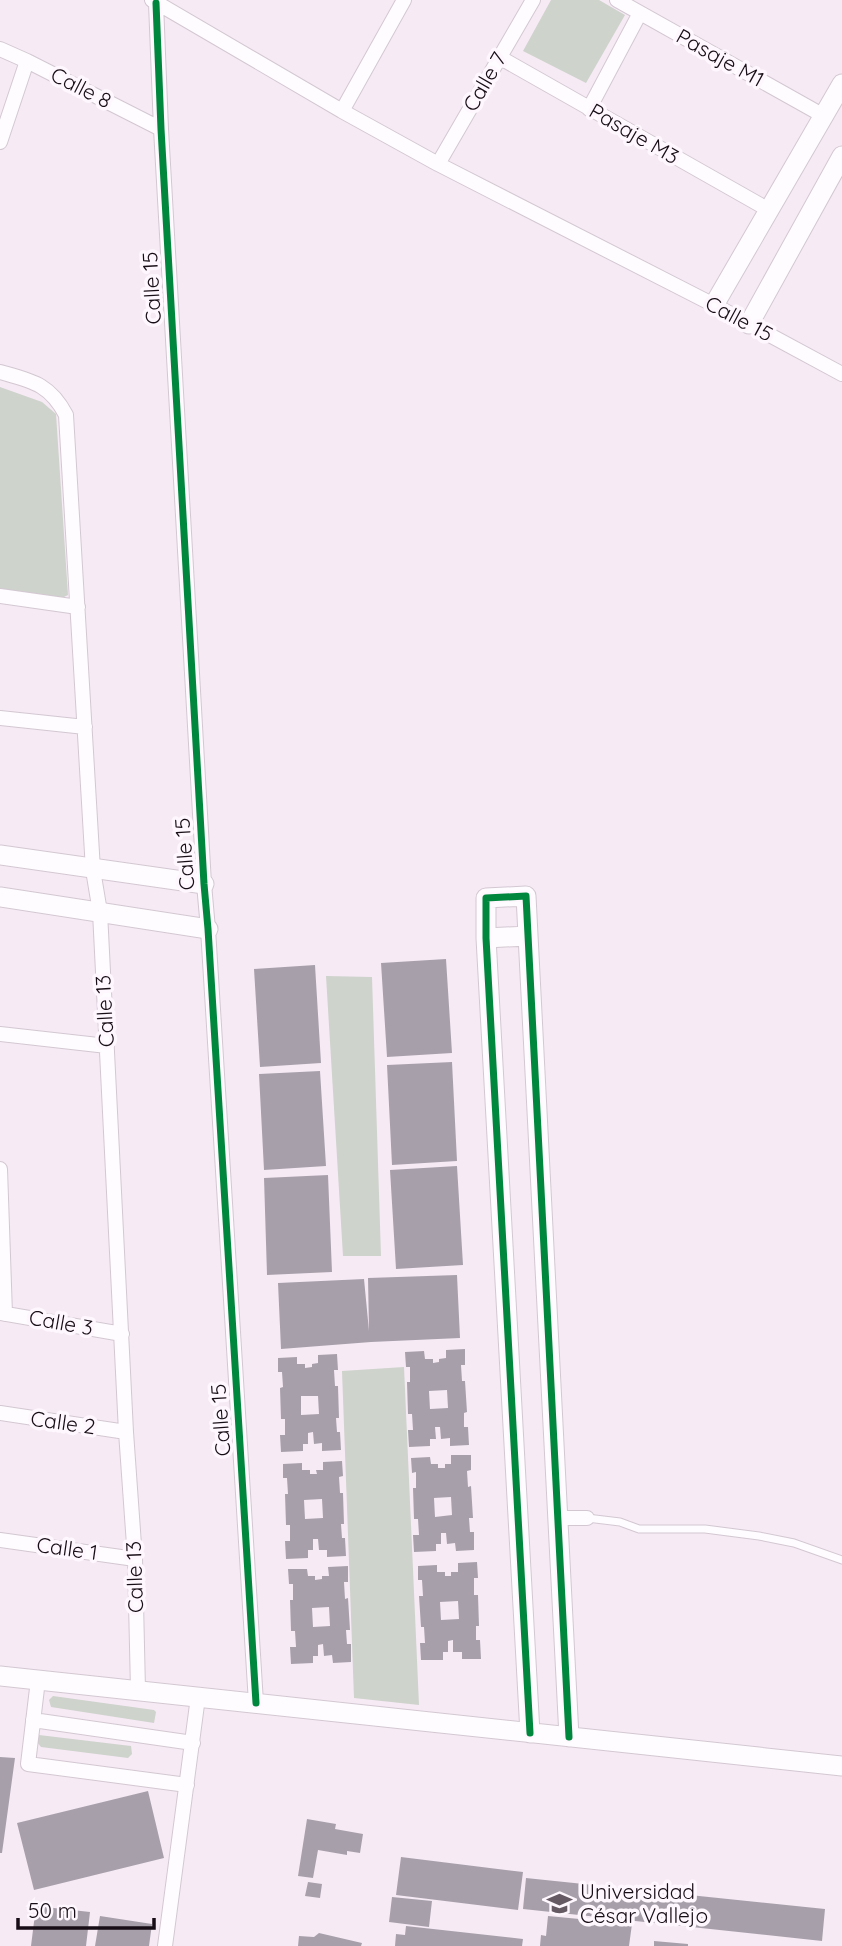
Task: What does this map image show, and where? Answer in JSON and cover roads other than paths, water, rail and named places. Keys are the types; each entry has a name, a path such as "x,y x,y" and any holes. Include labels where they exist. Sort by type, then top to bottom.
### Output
{"street":[{"path":"342,111 404,0"},
{"name":"Calle 7","path":"438,164 533,0"},
{"name":"Pasaje M1","path":"617,0 824,116"},
{"name":"Calle 15","path":"154,1 438,164 714,305 842,374"},
{"name":"Calle 15","path":"154,1 204,884 256,1703"},
{"path":"589,108 640,13"},
{"name":"Calle 8","path":"0,49 161,129"},
{"name":"Pasaje M3","path":"499,57 769,210"},
{"path":"0,142 27,61"},
{"path":"714,305 842,84"},
{"path":"749,324 842,156"},
{"name":"Calle 13","path":"0,372 30,380 48,391 58,400 66,415 93,870 100,912 126,1432 135,1559 138,1690"},
{"path":"0,596 78,607"},
{"path":"0,718 85,727"},
{"path":"0,855 204,884"},
{"path":"530,1733 486,938 486,898 526,896 569,1737"},
{"path":"0,897 208,929"},
{"path":"486,938 528,936"},
{"path":"0,1034 107,1046"},
{"path":"0,1169 2,1313"},
{"name":"Calle 3","path":"2,1313 122,1334"},
{"name":"Calle 2","path":"0,1413 126,1432"},
{"path":"558,1518 587,1518"},
{"name":"Calle 1","path":"0,1539 135,1559"},
{"path":"0,1676 842,1766"},
{"path":"38,1680 28,1764 187,1785"},
{"path":"165,1946 198,1697"},
{"path":"33,1720 192,1743"}],"lane":[{"path":"587,1518 620,1522 639,1528 705,1529 759,1535 794,1543 842,1560"}],"place":[{"name":"Universidad César Vallejo","path":"560,1904"}]}
